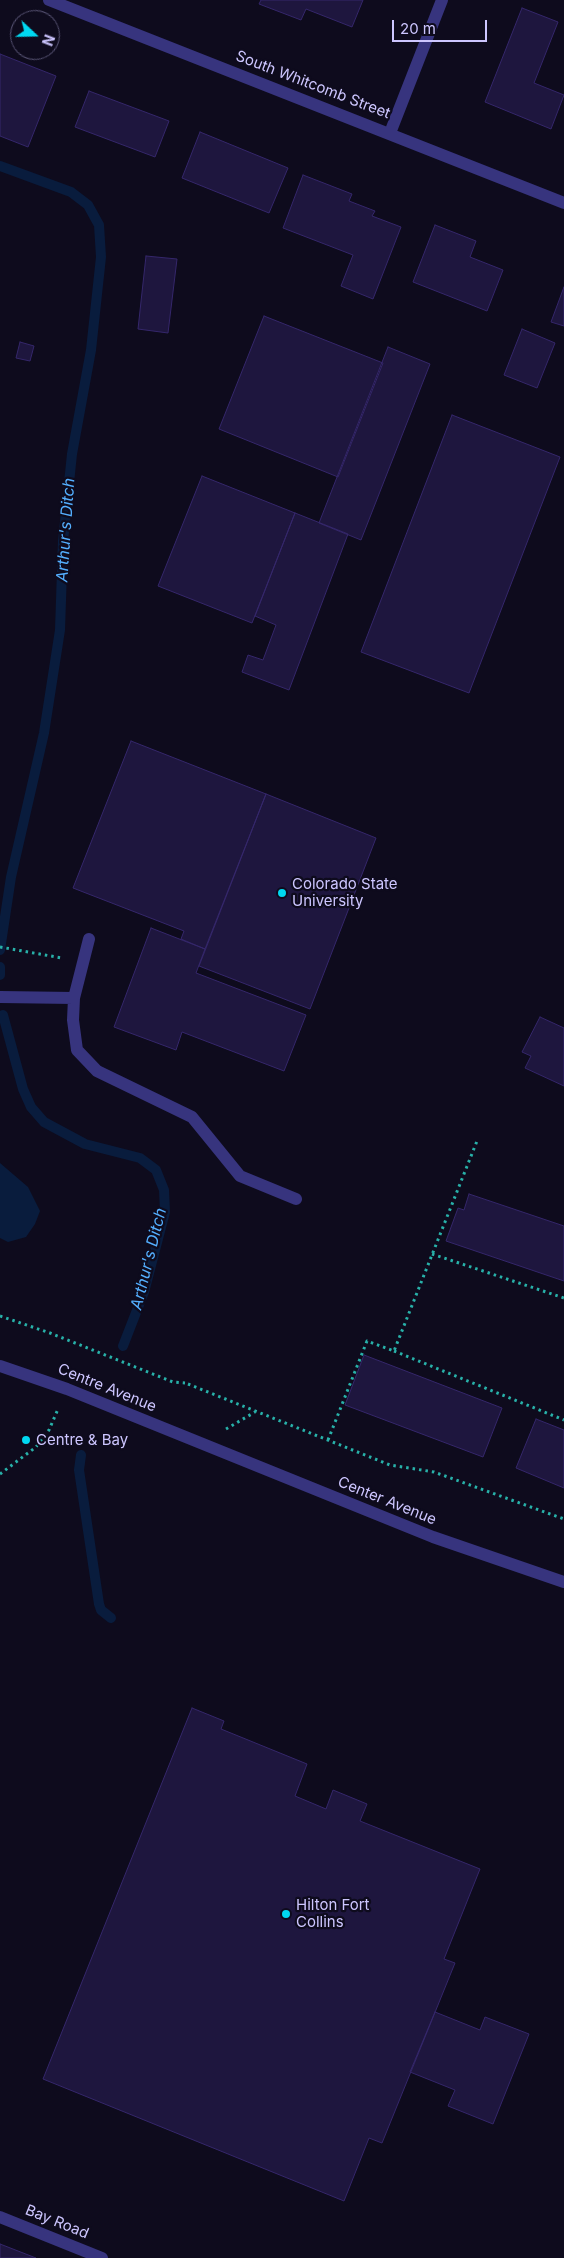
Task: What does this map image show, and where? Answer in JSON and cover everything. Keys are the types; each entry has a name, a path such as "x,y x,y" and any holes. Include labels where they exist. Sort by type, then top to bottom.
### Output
{"street":[{"name":"South Whitcomb Street","path":"49,0 564,203"},
{"path":"390,133 442,0"},
{"path":"89,939 74,998 73,1020 77,1050 97,1071 192,1117 240,1176 296,1199"},
{"path":"0,997 74,998"},
{"name":"Centre Avenue","path":"0,1366 67,1388 201,1443"},
{"name":"Center Avenue","path":"201,1443 433,1537 564,1582"},
{"name":"Bay Road","path":"0,2217 102,2258"}],"path":[{"path":"0,947 82,962"},
{"path":"394,1351 477,1141"},
{"path":"432,1254 564,1298"},
{"path":"0,1316 50,1333 173,1382 186,1383 390,1465 434,1472 564,1520"},
{"path":"328,1440 367,1341 564,1420"},
{"path":"0,1474 36,1447 49,1430"}],"water":[{"path":"0,1163 28,1187 40,1211 35,1224 26,1237 8,1242 0,1238"}],"building":[{"path":"261,0 363,0 352,27 306,9 301,20 259,4"},
{"path":"522,8 558,22 534,83 564,95 551,129 485,102"},
{"path":"0,54 10,58 10,60 15,60 56,76 28,147 0,136"},
{"path":"89,91 169,121 155,157 75,127"},
{"path":"200,132 288,168 269,213 182,178"},
{"path":"303,175 352,194 349,201 375,211 372,216 401,227 373,299 341,286 353,255 283,228"},
{"path":"435,225 476,241 470,257 503,270 487,311 413,282"},
{"path":"146,256 177,259 168,333 138,329"},
{"path":"564,287 564,326 551,322"},
{"path":"264,316 383,363 338,477 219,429"},
{"path":"522,329 555,343 537,388 504,375"},
{"path":"20,342 34,346 30,361 16,358"},
{"path":"388,347 430,364 361,540 319,523"},
{"path":"452,415 560,457 469,693 361,652"},
{"path":"202,476 295,513 252,623 158,586"},
{"path":"295,513 348,534 289,690 242,672 248,655 263,660 276,625 255,616"},
{"path":"131,741 266,794 205,949 181,939 184,931 73,888"},
{"path":"266,794 376,838 310,1009 199,966"},
{"path":"151,928 205,949 196,973 306,1015 284,1071 182,1032 176,1050 114,1027"},
{"path":"540,1017 564,1028 564,1086 525,1068 531,1056 522,1052"},
{"path":"469,1194 564,1226 564,1281 446,1241 458,1208 464,1210"},
{"path":"364,1355 502,1408 483,1457 345,1405"},
{"path":"536,1419 564,1430 564,1488 516,1468"},
{"name":"Hilton Fort Collins","path":"192,1708 224,1721 221,1729 307,1764 295,1796 326,1809 333,1790 367,1804 360,1821 480,1869 444,1959 455,1963 382,2143 369,2138 344,2201 43,2079"},
{"path":"435,2012 480,2030 485,2017 529,2034 493,2124 448,2106 455,2090 410,2072"},
{"path":"0,2244 36,2258 0,2258"}],"waterway":[{"name":"Arthur's Ditch","path":"0,166 71,192 88,205 99,225 101,257 91,350 72,454 63,541 60,630 44,733 11,877 0,950"},
{"name":"Arthur's Ditch","path":"0,967 0,975"},
{"name":"Arthur's Ditch","path":"3,1015 23,1089 31,1107 44,1122 85,1144 140,1158 156,1170 164,1190 165,1212 144,1292 123,1346"},
{"name":"Arthur's Ditch","path":"81,1455 79,1470 99,1604 101,1610 111,1618"}],"place":[{"name":"Colorado State University","path":"282,893"},
{"name":"Centre & Bay","path":"26,1440"},
{"name":"Hilton Fort Collins","path":"286,1914"}]}
